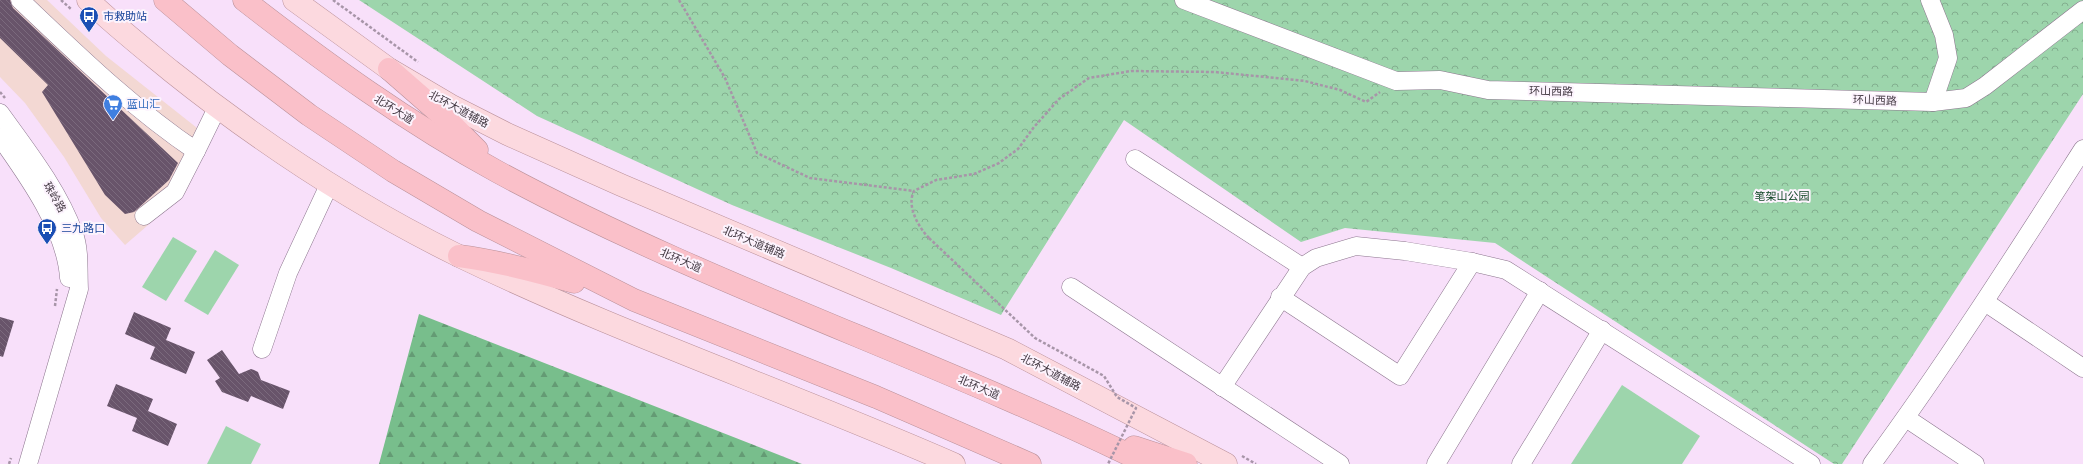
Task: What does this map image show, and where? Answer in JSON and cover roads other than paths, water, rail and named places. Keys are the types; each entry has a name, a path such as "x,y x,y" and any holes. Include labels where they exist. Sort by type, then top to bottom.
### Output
{"highway":[{"path":"165,0 230,55 309,115 394,171 478,221 634,300 876,397 1030,464"},
{"name":"北环大道","path":"244,0 301,45 370,94 498,171 567,207 650,246 1068,425 1148,464"},
{"path":"389,69 444,118 498,171"},
{"path":"459,256 490,260 531,269 634,300"},
{"path":"1068,425 1186,464"},
{"path":"993,448 1020,464"}],"main road":[{"path":"88,0 217,108 273,148 330,185 459,256 638,335 954,464"},
{"name":"北环大道辅路","path":"294,0 389,69 450,105 560,159 1007,349 1226,464"}],"street":[{"path":"20,0 161,128 196,151"},
{"name":"环山西路","path":"1184,0 1396,81 1440,80 1488,90 1933,102 1966,98 1979,90 2083,10"},
{"path":"1930,0 1944,35 1948,58 1933,102"},
{"path":"144,216 176,192 217,108"},
{"name":"珠岭路","path":"0,113 27,150 58,201 74,235 78,260 78,289 63,313"},
{"name":"珠岭路","path":"0,137 50,216 63,246 69,272 63,313 28,464"},
{"path":"1872,464 1906,418 1985,302 2083,149"},
{"path":"1135,159 1302,267"},
{"path":"262,349 288,272 330,185"},
{"path":"1222,387 1280,297 1302,267 1316,258 1356,246 1404,251 1472,262 1506,270 1811,464"},
{"path":"1280,297 1400,376 1472,262"},
{"path":"1071,287 1340,464"},
{"path":"1436,464 1540,291"},
{"path":"1985,302 2083,368"},
{"path":"1521,464 1602,330"},
{"path":"1906,418 1975,464"}],"place":[{"name":"市救助站","path":"89,33"},
{"name":"蓝山汇","path":"113,121"},
{"name":"三九路口","path":"47,245"}],"park label":[{"name":"笔架山公园","path":"1782,196"}]}
